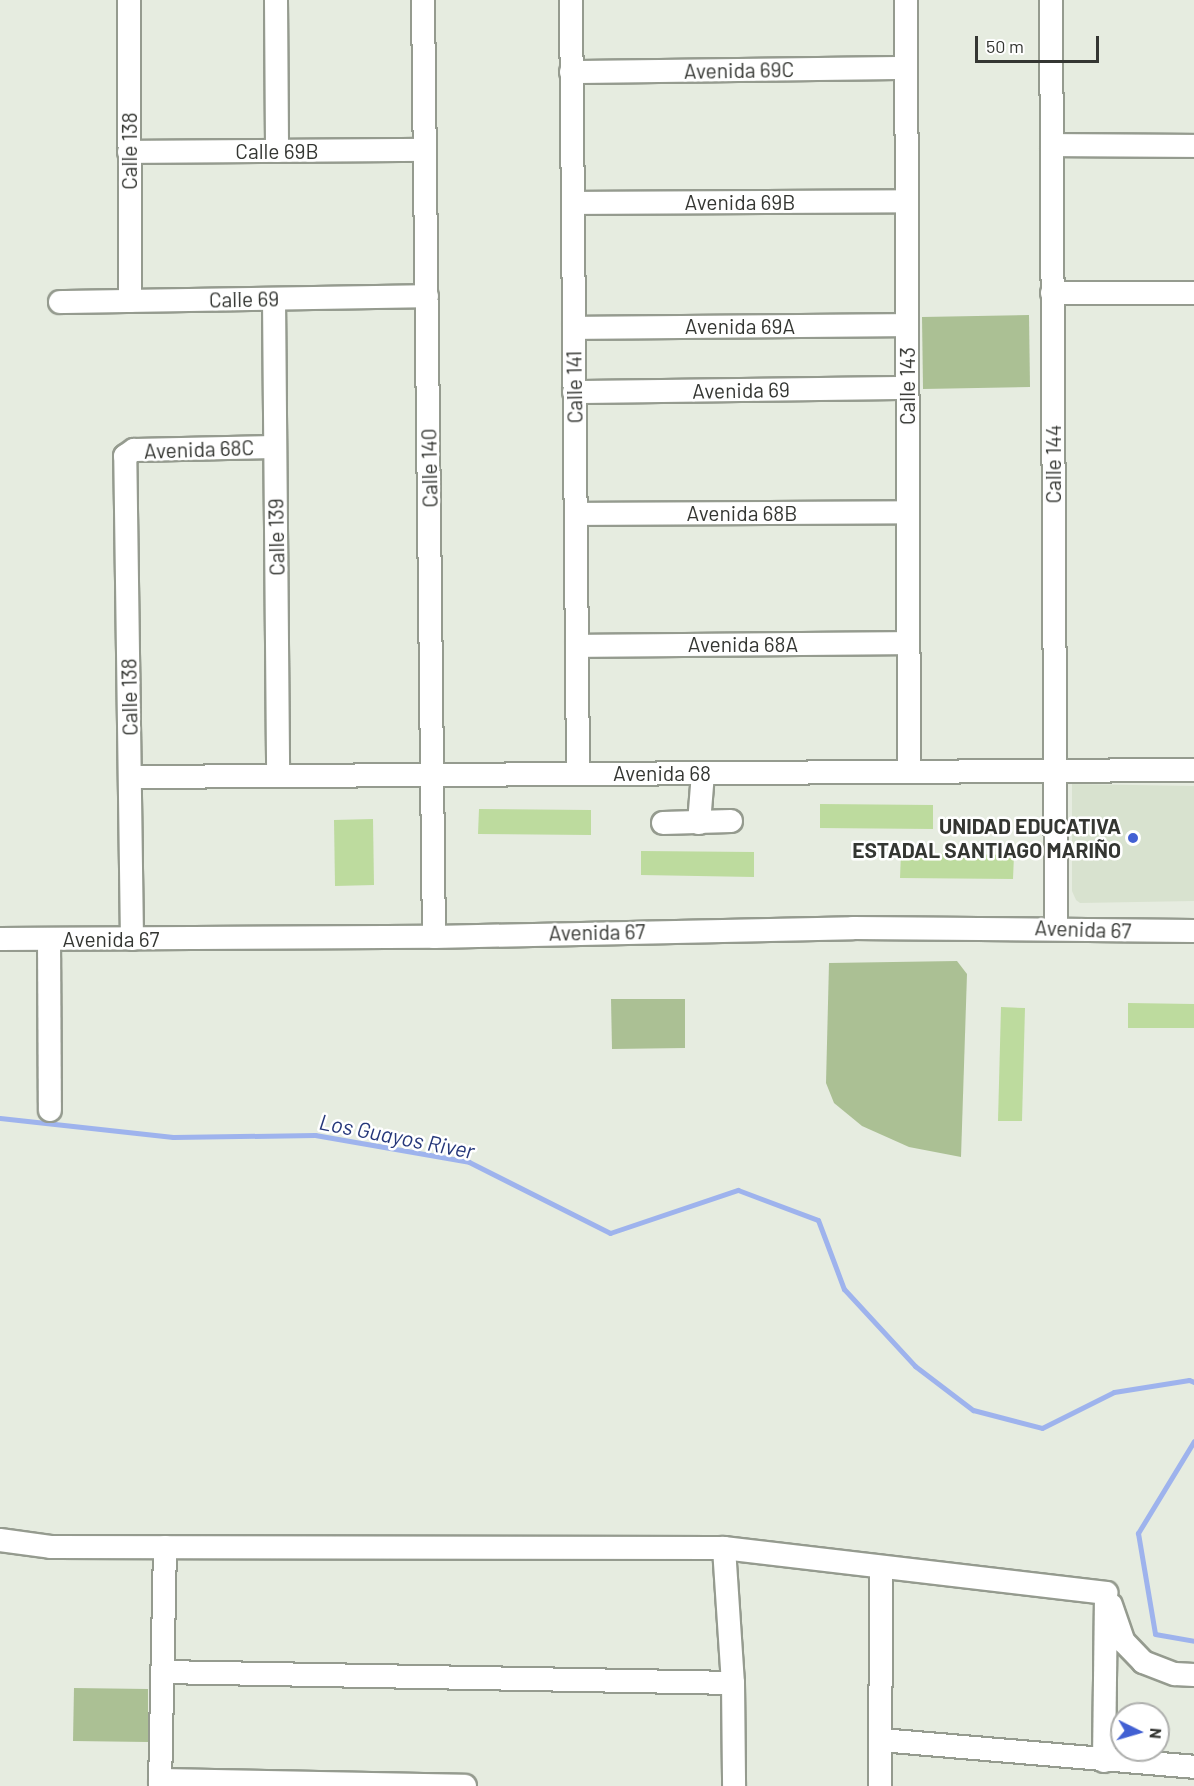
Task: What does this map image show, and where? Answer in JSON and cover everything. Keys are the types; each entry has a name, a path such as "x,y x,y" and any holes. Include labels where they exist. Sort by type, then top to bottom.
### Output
{"street":[{"name":"Calle 138","path":"129,0 130,301"},
{"path":"276,0 277,151"},
{"name":"Calle 140","path":"423,0 434,937"},
{"name":"Calle 141","path":"571,0 578,774"},
{"name":"Calle 143","path":"906,0 909,772"},
{"name":"Calle 144","path":"1051,0 1056,927"},
{"name":"Avenida 69C","path":"571,72 906,68"},
{"path":"1052,145 1194,146"},
{"name":"Calle 69B","path":"129,152 425,150"},
{"name":"Avenida 69B","path":"573,203 906,201"},
{"path":"1052,292 1194,293"},
{"name":"Calle 69","path":"60,302 427,296"},
{"name":"Calle 139","path":"274,298 278,776"},
{"name":"Avenida 69A","path":"574,328 907,325"},
{"name":"Avenida 69","path":"574,392 907,388"},
{"name":"Avenida 68C","path":"125,456 134,450 275,447"},
{"name":"Calle 138","path":"125,456 132,939"},
{"name":"Avenida 68B","path":"576,514 908,512"},
{"name":"Avenida 68A","path":"577,646 908,643"},
{"name":"Avenida 68","path":"131,777 1194,770"},
{"path":"699,823 703,773"},
{"path":"663,823 731,821"},
{"name":"Avenida 67","path":"0,939 434,937 1056,927 1194,931"},
{"path":"49,939 51,1110"},
{"path":"0,1540 51,1547 724,1548 1106,1593"},
{"path":"165,1547 160,1783 465,1786"},
{"path":"724,1548 733,1683 734,1786"},
{"path":"880,1786 881,1568"},
{"path":"1106,1593 1124,1642 1143,1662 1175,1674 1194,1675"},
{"path":"1104,1761 1106,1593"},
{"path":"162,1672 733,1683"},
{"path":"881,1740 1194,1767"}],"shaded area":[{"name":"UNIDAD EDUCATIVA ESTADAL SANTIAGO MARIÑO","path":"1072,784 1194,786 1194,901 1080,903 1076,900 1072,891"}],"green space":[{"path":"1029,315 1030,387 923,389 922,317"},
{"path":"957,961 967,974 961,1157 909,1147 862,1126 834,1103 826,1083 829,963"},
{"path":"611,999 685,999 685,1048 612,1049"},
{"path":"74,1688 148,1689 148,1742 73,1741"}],"building":[{"path":"820,804 933,805 933,829 820,828"},
{"path":"479,809 591,810 591,835 478,834"},
{"path":"373,819 374,885 335,886 334,820"},
{"path":"641,851 754,852 754,877 641,875"},
{"path":"901,853 1014,855 1013,879 900,878"},
{"path":"1128,1003 1194,1004 1194,1028 1128,1028"},
{"path":"1001,1007 1025,1008 1022,1121 998,1121"}],"waterway":[{"name":"Los Guayos River","path":"0,1118 173,1137 315,1135 469,1162 610,1233 738,1190 818,1220 844,1289 915,1366 973,1410 1042,1428 1114,1392 1189,1380 1194,1382"},
{"name":"Los Guayos River","path":"1194,1441 1138,1533 1155,1634 1194,1641"}],"place":[{"name":"UNIDAD EDUCATIVA ESTADAL SANTIAGO MARIÑO","path":"1133,838"}]}
